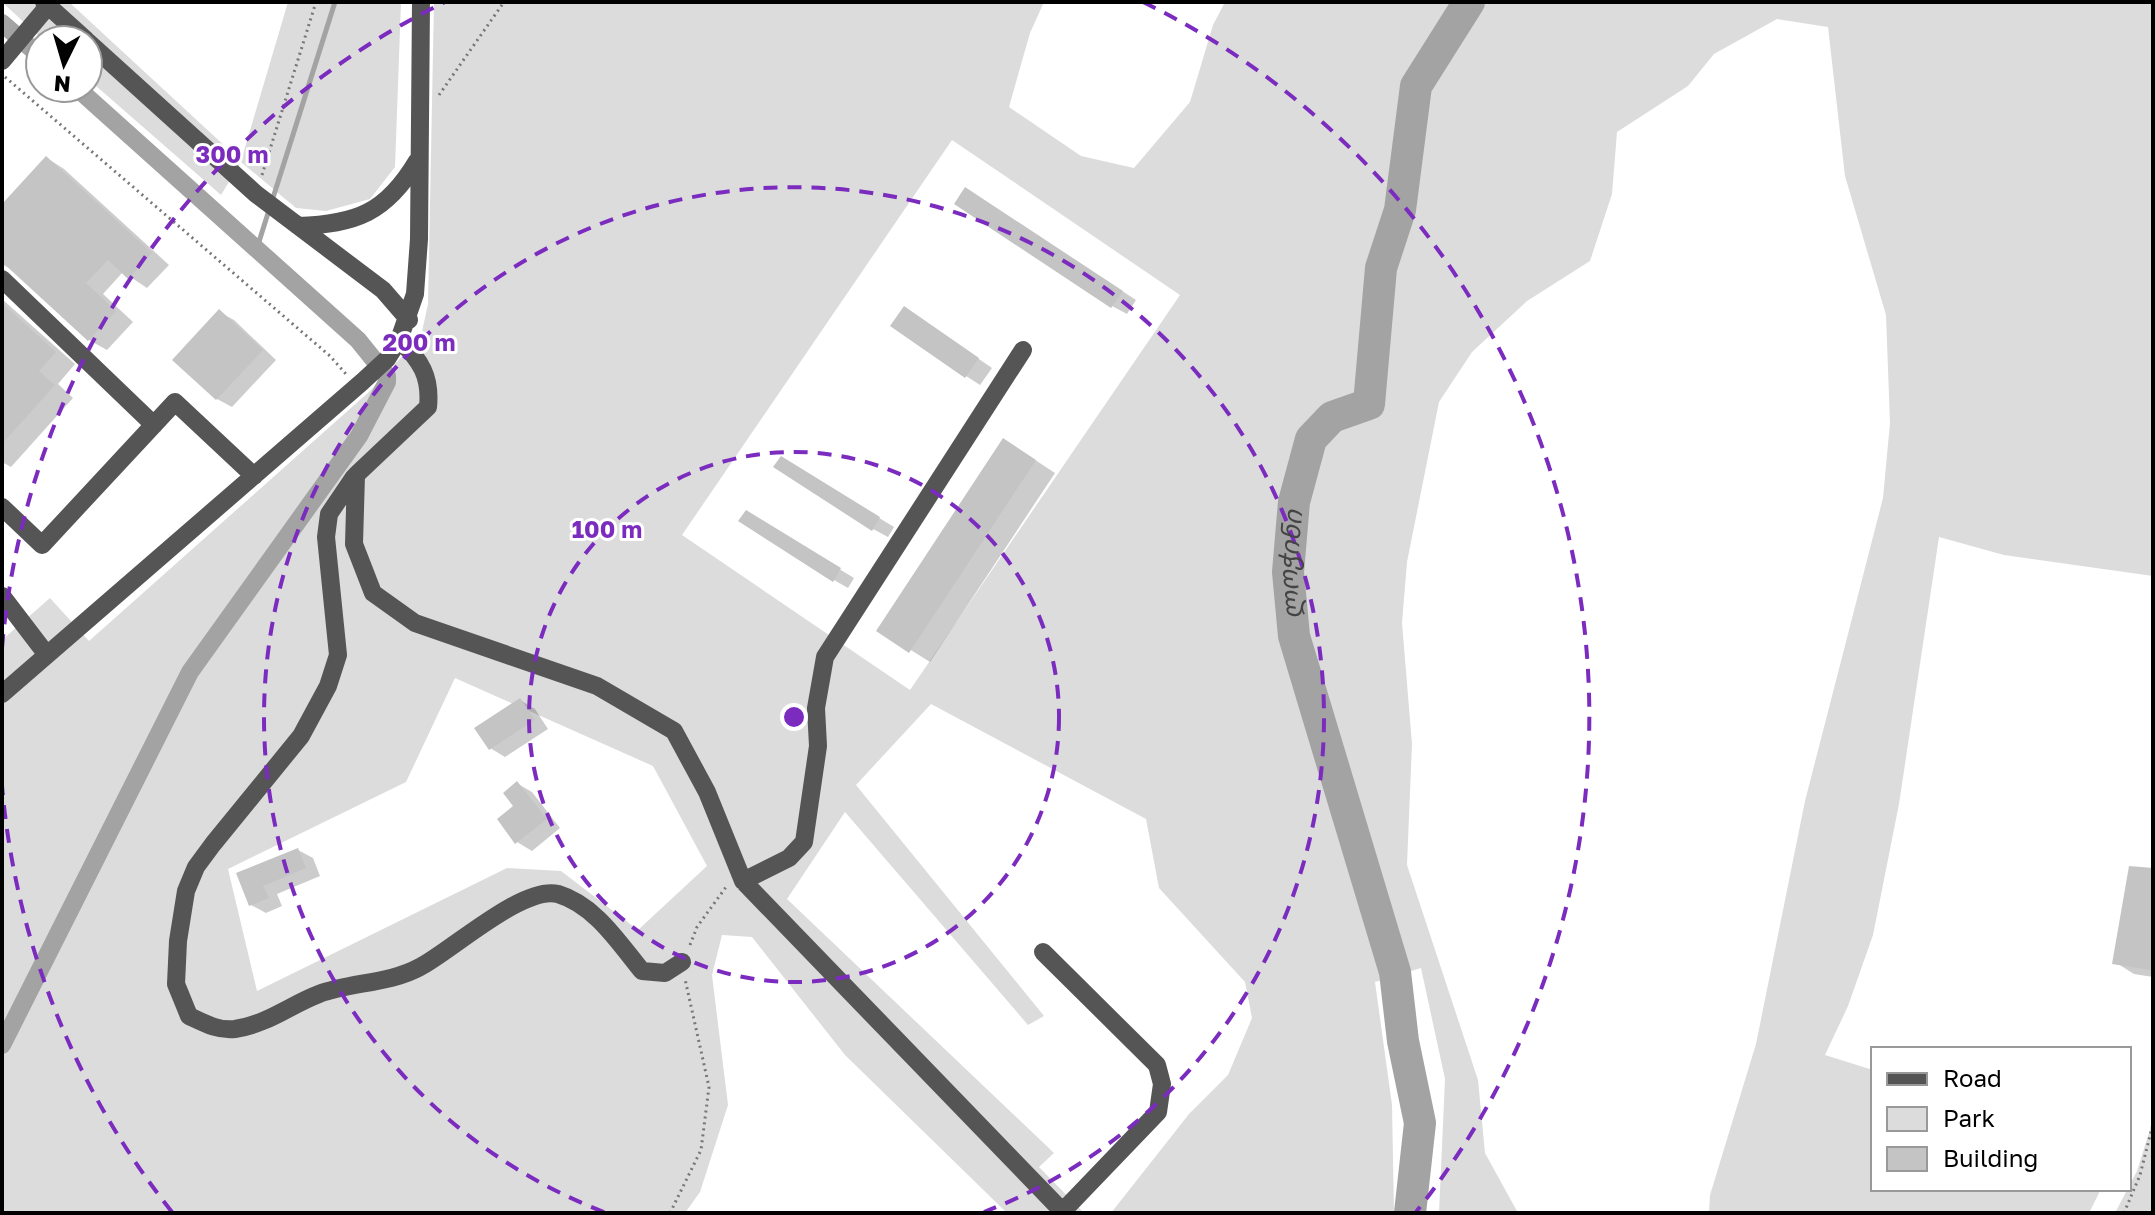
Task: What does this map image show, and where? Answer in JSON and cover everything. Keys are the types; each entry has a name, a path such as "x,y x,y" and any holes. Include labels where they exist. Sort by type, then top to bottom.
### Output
{"street":[{"path":"2,694 359,384 387,359 399,340 409,320 415,294 419,239 417,161 421,2"},
{"path":"3,64 46,4 68,24"},
{"path":"104,56 256,194 383,290 409,320"},
{"path":"298,226 339,224 382,205 402,187 417,161"},
{"path":"2,279 154,425"},
{"path":"399,340 419,359 430,387 428,407 356,475 329,514 326,537 338,655 328,686 301,736 213,844 196,867 186,891 178,941 176,984 189,1016 214,1028 232,1029 266,1021 319,994 418,969 507,910 531,897 555,893 589,909 642,971 665,973 682,962"},
{"path":"743,881 789,858 804,842 818,746 816,708 825,657 1023,350"},
{"path":"2,507 42,545 175,402 254,476"},
{"path":"356,475 354,544 373,593 415,623 597,686 674,731 707,792 743,881 1064,1212 1158,1112 1162,1084 1157,1065 1043,952"},
{"path":"2,596 47,655"}],"path":[{"path":"256,194 316,2"},
{"path":"436,99 504,2"},
{"path":"3,64 359,384"},
{"path":"670,1213 701,1150 709,1087 682,962 697,927 729,883 743,881"},
{"path":"2124,1213 2140,1175 2153,1124"}],"green space":[{"path":"2,2 69,2 93,24 26,24"},
{"path":"288,2 401,2 395,167 370,199 326,211 296,208 241,162 221,195 104,93 104,34 241,161"},
{"path":"434,2 1044,2 1030,33 1009,107 1081,156 1134,168 1190,102 1213,25 1225,2 2153,2 2153,576 2004,555 1939,537 1899,804 1873,935 1848,1006 1825,1055 1871,1069 1871,1191 2100,1191 2089,1213 1709,1213 1710,1195 1756,1044 1805,801 1883,498 1890,423 1886,315 1845,176 1828,27 1777,19 1714,54 1688,86 1617,132 1612,194 1590,261 1527,301 1472,352 1439,402 1407,562 1402,623 1412,744 1407,865 1478,1080 1485,1153 1518,1213 1439,1213 1445,1079 1421,968 1375,982 1392,1105 1394,1213 1111,1213 1189,1114 1228,1075 1252,1018 1245,982 1159,888 1146,819 931,704 856,785 1044,1016 1028,1025 845,812 787,899 1054,1153 1039,1167 1084,1213 1007,1213 845,1055 752,937 722,935 712,975 728,1105 700,1192 685,1213 2,1213 2,640 50,598 89,641 370,391 421,336 428,304","holes":["952,140 1180,295 910,690 682,535","455,678 653,766 707,866 638,930 561,871 507,868 257,991 228,869 406,782"]},
{"path":"2153,1120 2153,1213 2115,1213 2127,1191 2131,1191 2131,1182"}],"building":[{"path":"46,156 152,253 128,279 108,260 86,283 116,311 88,341 2,262 2,204"},
{"path":"965,187 1123,291 1111,308 954,204"},
{"path":"2,303 56,352 39,371 55,385 2,444"},
{"path":"904,306 979,358 965,378 890,326"},
{"path":"219,309 263,350 216,400 172,360"},
{"path":"1003,438 1036,460 909,653 876,631"},
{"path":"781,456 880,517 872,531 773,467"},
{"path":"746,510 841,568 833,582 738,521"},
{"path":"520,698 535,720 489,750 474,728"},
{"path":"517,781 547,819 515,844 497,819 513,806 503,793"},
{"path":"298,848 306,868 263,886 269,898 249,906 236,873"},
{"path":"2129,866 2153,868 2151,970 2112,964"}],"waterway":[{"path":"272,201 335,2"},
{"name":"ლოჭინი","path":"1410,1213 1420,1123 1403,1041 1395,972 1294,636 1288,572 1294,502 1311,439 1332,417 1369,404 1381,268 1400,210 1416,86 1469,2"},
{"path":"2,23 24,42"},
{"path":"2,1045 190,672 359,436 387,382 387,376 358,340 95,104"},
{"path":"257,248 269,210"}]}
